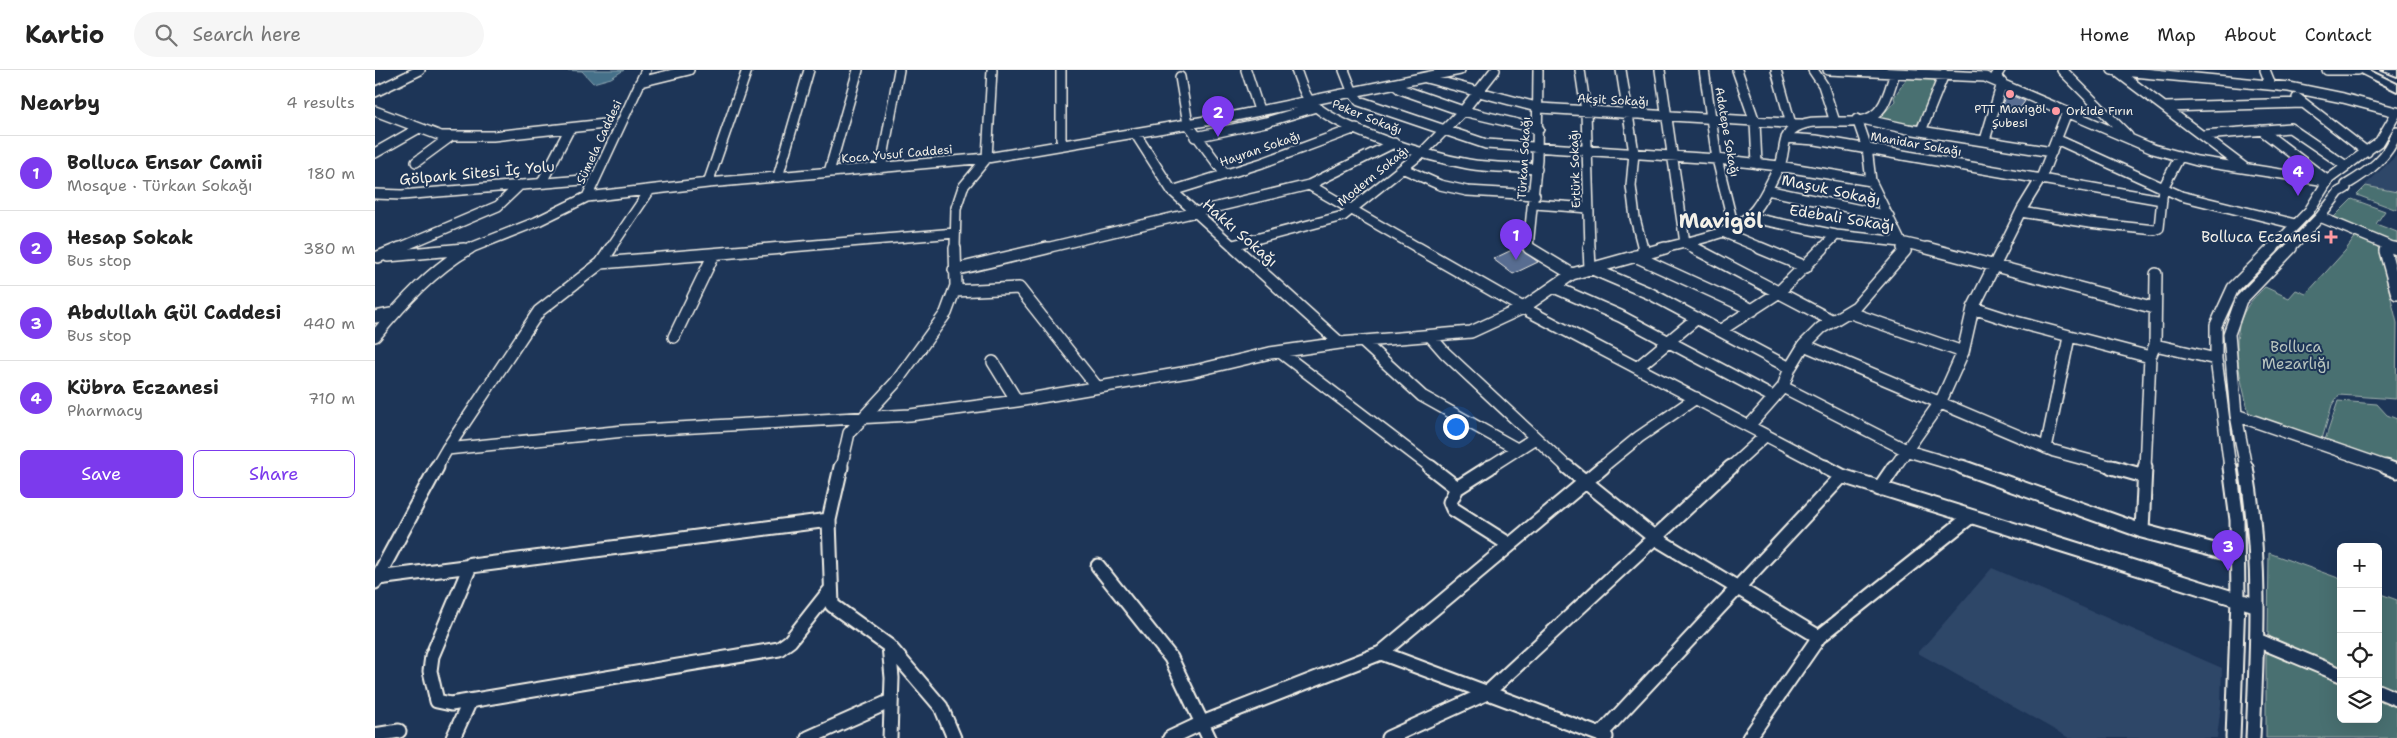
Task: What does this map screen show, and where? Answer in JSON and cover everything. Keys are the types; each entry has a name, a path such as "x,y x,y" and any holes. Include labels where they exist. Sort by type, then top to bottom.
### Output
{"main road":[{"path":"2359,70 2397,88"},
{"path":"2387,70 2397,73"}],"street":[{"path":"375,92 420,70"},
{"name":"Sümela Caddesi","path":"587,197 646,70"},
{"path":"641,82 689,70"},
{"path":"708,183 747,70"},
{"path":"778,176 809,70"},
{"path":"829,172 858,70"},
{"path":"881,168 899,70"},
{"path":"954,738 941,707 889,646 833,605 829,520 849,432 896,382 941,320 955,291 955,208 963,187 987,158 992,70"},
{"path":"1061,70 1061,138 1063,145"},
{"path":"1246,70 1259,110"},
{"path":"1195,137 1266,122 1313,104 1296,70"},
{"path":"1344,70 1353,93 1361,102 1486,144 1717,159 1779,166 1871,181"},
{"name":"Koca Yusuf Caddesi","path":"375,336 391,314 439,269 468,249 536,222 587,197 778,176 987,158 1259,110 1313,104 1353,93 1460,70"},
{"name":"Modern Sokağı","path":"1233,245 1343,216 1423,152 1479,93 1495,70"},
{"name":"Türkan Sokağı","path":"1539,70 1540,108 1537,169 1535,200 1528,247 1572,274"},
{"name":"Ertürk Sokağı","path":"1580,70 1586,111 1590,268"},
{"path":"1621,70 1634,153 1631,186 1639,255"},
{"path":"1660,70 1685,243"},
{"name":"Adatepe Sokağı","path":"1704,70 1717,159 1734,228"},
{"path":"1737,70 1755,122 1757,164"},
{"path":"1776,70 1791,124"},
{"path":"1813,70 1823,85 1835,122"},
{"path":"1830,70 1944,74 1956,72 1985,77 2179,158 2327,181 2344,187"},
{"path":"2062,70 2132,140"},
{"path":"2114,70 2144,76 2271,85 2348,98 2397,112 2381,141 2327,181 2309,211 2246,273 2227,297 2216,325 2216,359 2237,520 2238,599 2233,738"},
{"path":"2114,70 2204,135 2246,169"},
{"path":"2185,70 2191,79"},
{"path":"2265,70 2271,85"},
{"path":"2327,70 2359,70"},
{"path":"1749,426 1783,387 1790,368 1804,345 1821,328 1856,307 1905,251 1871,181 1862,120 1881,109 1895,73"},
{"path":"1985,77 1998,73 2002,84 1985,140"},
{"path":"1921,131 1944,74"},
{"path":"1180,77 1188,124 1195,137 1225,174"},
{"name":"Akşit Sokağı","path":"1425,78 1540,108 1791,124 1862,120 2052,152"},
{"path":"1394,84 1401,90 1463,111 1539,129"},
{"path":"2284,87 2367,152"},
{"path":"2166,107 2303,103"},
{"name":"Peker Sokağı","path":"1313,104 1322,113 1356,128 1423,152 1470,164 1537,169"},
{"path":"375,111 441,136 450,137 493,136 605,124"},
{"path":"1879,489 1908,451 1941,401 1963,352 1973,308 2021,212 2041,178 2067,112"},
{"path":"447,449 624,431 862,419 1017,401 1194,371 1280,352 1340,342 1431,337 1471,332 1523,308 1572,274 1734,228 1749,217 1767,190 1779,166 1786,138 1792,130 1803,124"},
{"path":"375,153 419,128"},
{"path":"542,182 570,128"},
{"name":"Hayran Sokağı","path":"1172,191 1262,163 1356,128"},
{"path":"2204,135 2290,128 2346,166"},
{"path":"2261,130 2327,181"},
{"path":"2253,738 2257,640 2255,605 2256,544 2254,516 2236,415 2229,334 2241,300 2320,217 2344,187 2369,170 2396,142 2397,132"},
{"name":"Hakkı Sokağı","path":"1135,133 1172,191 1340,342"},
{"path":"415,162 450,137"},
{"name":"Manidar Sokağı","path":"1786,138 1816,140 1867,148 2161,200"},
{"path":"2056,139 2181,196 2295,224"},
{"path":"954,270 1309,185 1394,143"},
{"path":"2021,212 2149,230 2159,228 2163,188 2179,158"},
{"path":"1404,169 1440,185 1589,208"},
{"name":"Gölpark Sitesi İç Yolu","path":"375,194 403,195 582,180"},
{"path":"377,257 498,206 514,194 520,185"},
{"path":"1309,185 1523,308 1766,434 1842,476 2255,605"},
{"path":"377,580 447,449 539,311 601,263 650,190"},
{"name":"Maşuk Sokağı","path":"1767,190 1889,216"},
{"name":"Edebali Sokağı","path":"1749,217 1836,235 1901,242 2155,308"},
{"path":"2320,217 2392,247"},
{"path":"1723,232 1806,266"},
{"path":"601,263 955,233"},
{"path":"1721,330 1778,293 1836,235"},
{"path":"1685,243 1833,321"},
{"path":"2392,247 2385,251 2397,294"},
{"path":"377,257 468,249"},
{"path":"675,337 714,254"},
{"path":"1639,255 1753,310"},
{"path":"1590,268 1651,294 1790,368"},
{"path":"2142,530 2150,357 2155,345 2156,274"},
{"path":"1554,287 1620,316 1773,397"},
{"path":"955,291 1019,288 1097,387"},
{"path":"1973,308 2069,337 2150,357"},
{"path":"1848,312 1963,352"},
{"path":"375,317 391,314"},
{"path":"1638,367 1697,318"},
{"path":"1431,337 1445,354 1584,484 1655,538 1819,637"},
{"path":"2046,448 2069,337"},
{"path":"1362,341 1422,396 1517,449"},
{"path":"1804,345 1941,401 2046,448 2144,476"},
{"path":"2155,345 2216,359"},
{"path":"1280,352 1457,488"},
{"path":"993,362 1017,401"},
{"path":"1783,387 1908,451 1947,462 2142,530 2237,556"},
{"path":"1170,738 1202,723 1381,653 1639,437 1696,398"},
{"path":"2236,415 2397,471"},
{"path":"1388,738 1487,693 1766,434"},
{"path":"1510,545 1453,509 1450,502 1457,488 1535,438"},
{"path":"1381,653 1604,737 1738,588 1774,545 1842,476"},
{"path":"1749,738 1819,637 1969,517"},
{"path":"377,580 471,564 829,520"},
{"path":"471,564 432,656 430,671 437,700 451,704 779,648 790,641 831,589"},
{"path":"1098,566 1171,658 1209,738"},
{"path":"2257,640 2337,673"},
{"path":"889,646 892,678 890,738"},
{"path":"2382,693 2397,699"},
{"path":"453,738 470,701"},
{"path":"808,738 891,701"},
{"path":"375,735 399,731 395,738"}],"shaded area":[{"path":"562,70 624,70 611,78 593,83 582,71"},
{"path":"2397,155 2397,192 2365,185"},
{"path":"1992,568 2222,668 2221,704 2217,738 2069,738 1918,653"}],"green space":[{"path":"1920,76 1939,82 1916,127 1878,120 1895,101 1894,97 1907,78"},
{"path":"2366,186 2397,192 2397,210 2357,195"},
{"path":"2352,199 2385,211 2376,224 2397,232 2397,244 2333,218"},
{"name":"Bolluca Mezarlığı","path":"2356,236 2373,242 2379,249 2397,323 2396,399 2339,395 2332,405 2322,439 2249,414 2240,374 2237,346 2241,319 2247,307 2265,287 2289,298 2296,290 2306,294"},
{"path":"2338,401 2377,404 2387,415 2397,419 2397,464 2325,440"},
{"path":"2269,553 2337,578 2337,667 2279,643 2268,635"},
{"path":"2382,594 2397,600 2397,692 2382,686"},
{"path":"2270,653 2337,680 2337,723 2382,723 2382,699 2397,705 2397,738 2266,738 2266,654"}],"building":[{"path":"2006,93 2025,101 2019,110 2002,105"},
{"path":"1518,247 1538,262 1513,274 1493,259"}],"place":[{"name":"PTT Mavigöl Şubesi","path":"2010,94"},
{"name":"Orkide Fırın","path":"2056,111"},
{"name":"Hesap Sokak","path":"1218,137"},
{"name":"Kübra Eczanesi","path":"2298,196"},
{"name":"Bolluca Eczanesi","path":"2331,237"},
{"name":"Bolluca Ensar Camii","path":"1516,260"},
{"name":"Abdullah Gül Caddesi","path":"2228,571"}],"district":[{"name":"Mavigöl","path":"1721,221"}]}
